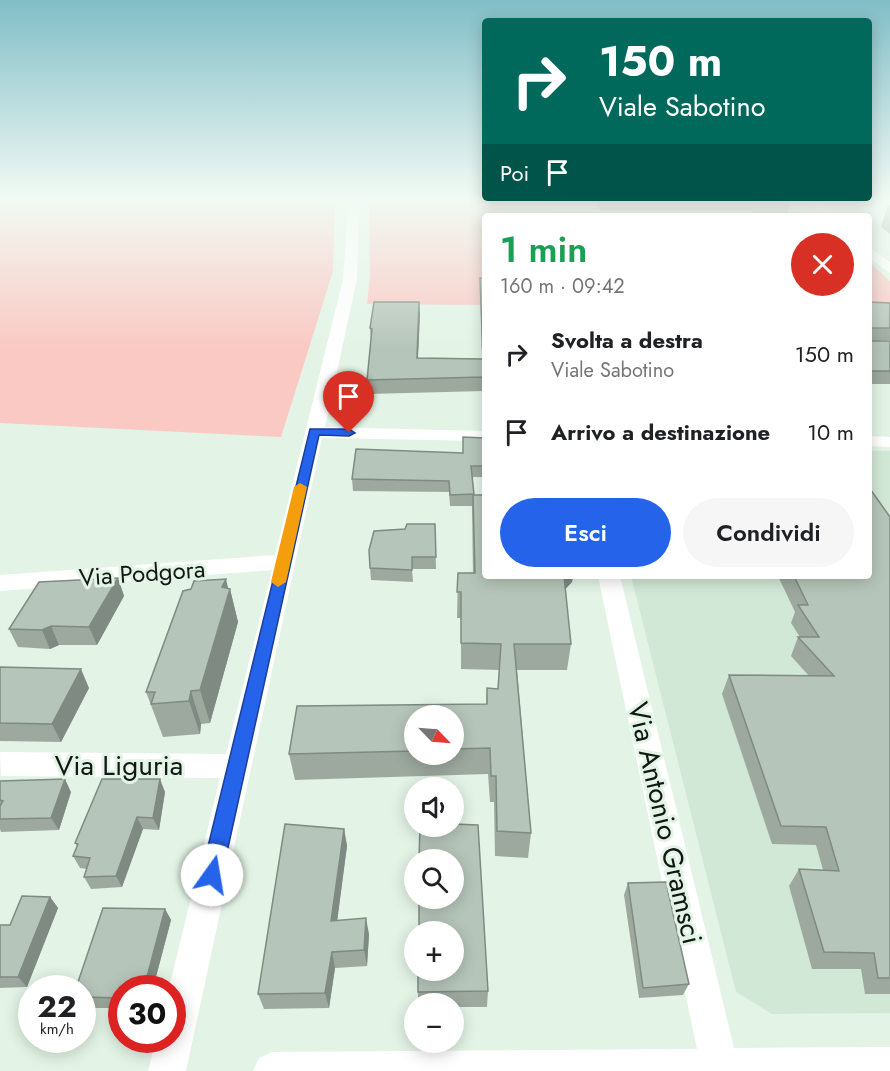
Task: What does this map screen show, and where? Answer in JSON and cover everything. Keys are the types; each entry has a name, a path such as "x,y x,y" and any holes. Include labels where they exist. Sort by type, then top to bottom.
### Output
{"street":[{"path":"167,1071 350,279 352,248"},
{"path":"872,253 890,269"},
{"path":"314,432 482,436"},
{"path":"872,441 890,442"},
{"name":"Via Podgora","path":"0,583 283,562"},
{"name":"Via Antonio Gramsci","path":"610,579 721,1069"},
{"name":"Via Liguria","path":"1,764 237,766"},
{"path":"272,1071 890,1066"}],"shaded area":[{"path":"0,248 334,248 333,271 281,437 0,423"},
{"path":"370,248 482,248 482,305 367,304"},
{"path":"872,265 890,281 890,308 872,308"},
{"path":"872,451 890,451 890,1013 772,1014 736,992 632,579 872,579"}],"building":[{"path":"480,278 482,278 482,332"},
{"path":"374,302 419,302 417,358 482,359 482,377 367,380"},
{"path":"872,302 890,303 890,328 872,328"},
{"path":"872,341 890,341 890,371 872,371"},
{"path":"463,437 482,438 482,466 471,466 474,494 450,495 449,481 352,479 356,449 463,453"},
{"path":"872,492 890,517 890,978 878,978 874,953 824,952 799,869 839,871 826,827 781,826 729,675 834,676 798,637 819,637 798,605 808,605 795,579 872,579"},
{"path":"473,495 482,495 482,579 564,579 571,644 514,644 531,833 497,831 496,776 491,776 490,748 464,749 464,705 404,705 404,751 289,754 297,706 487,704 487,688 498,689 501,644 461,643 461,592 457,592 458,573 475,573"},
{"path":"407,524 435,524 436,557 412,557 412,570 370,568 369,550 374,531 405,529"},
{"path":"118,578 89,627 51,626 42,630 9,629 39,582"},
{"path":"226,579 222,587 230,589 200,690 191,691 189,701 151,704 155,692 146,692 183,591 191,589 194,581"},
{"path":"0,667 81,669 52,724 0,723"},
{"path":"65,779 51,818 0,819 0,806 3,801 0,800 0,781"},
{"path":"102,779 160,779 153,818 137,817 116,876 84,877 90,858 73,856 78,844 75,843"},
{"path":"285,824 344,829 331,921 366,918 364,950 332,952 325,993 258,994"},
{"path":"464,824 478,825 488,991 418,992 418,981 464,981 464,921 419,921 419,909 464,909 464,849 419,849 420,837 464,837"},
{"path":"666,882 689,984 643,988 628,883"},
{"path":"22,896 50,897 18,977 0,977 0,925 10,925"},
{"path":"103,908 165,909 147,975 108,975 108,998 96,997 96,975 80,975"}],"slow traffic":[{"path":"278,582 300,487"}],"route":[{"path":"212,875 314,432 349,433"}]}
